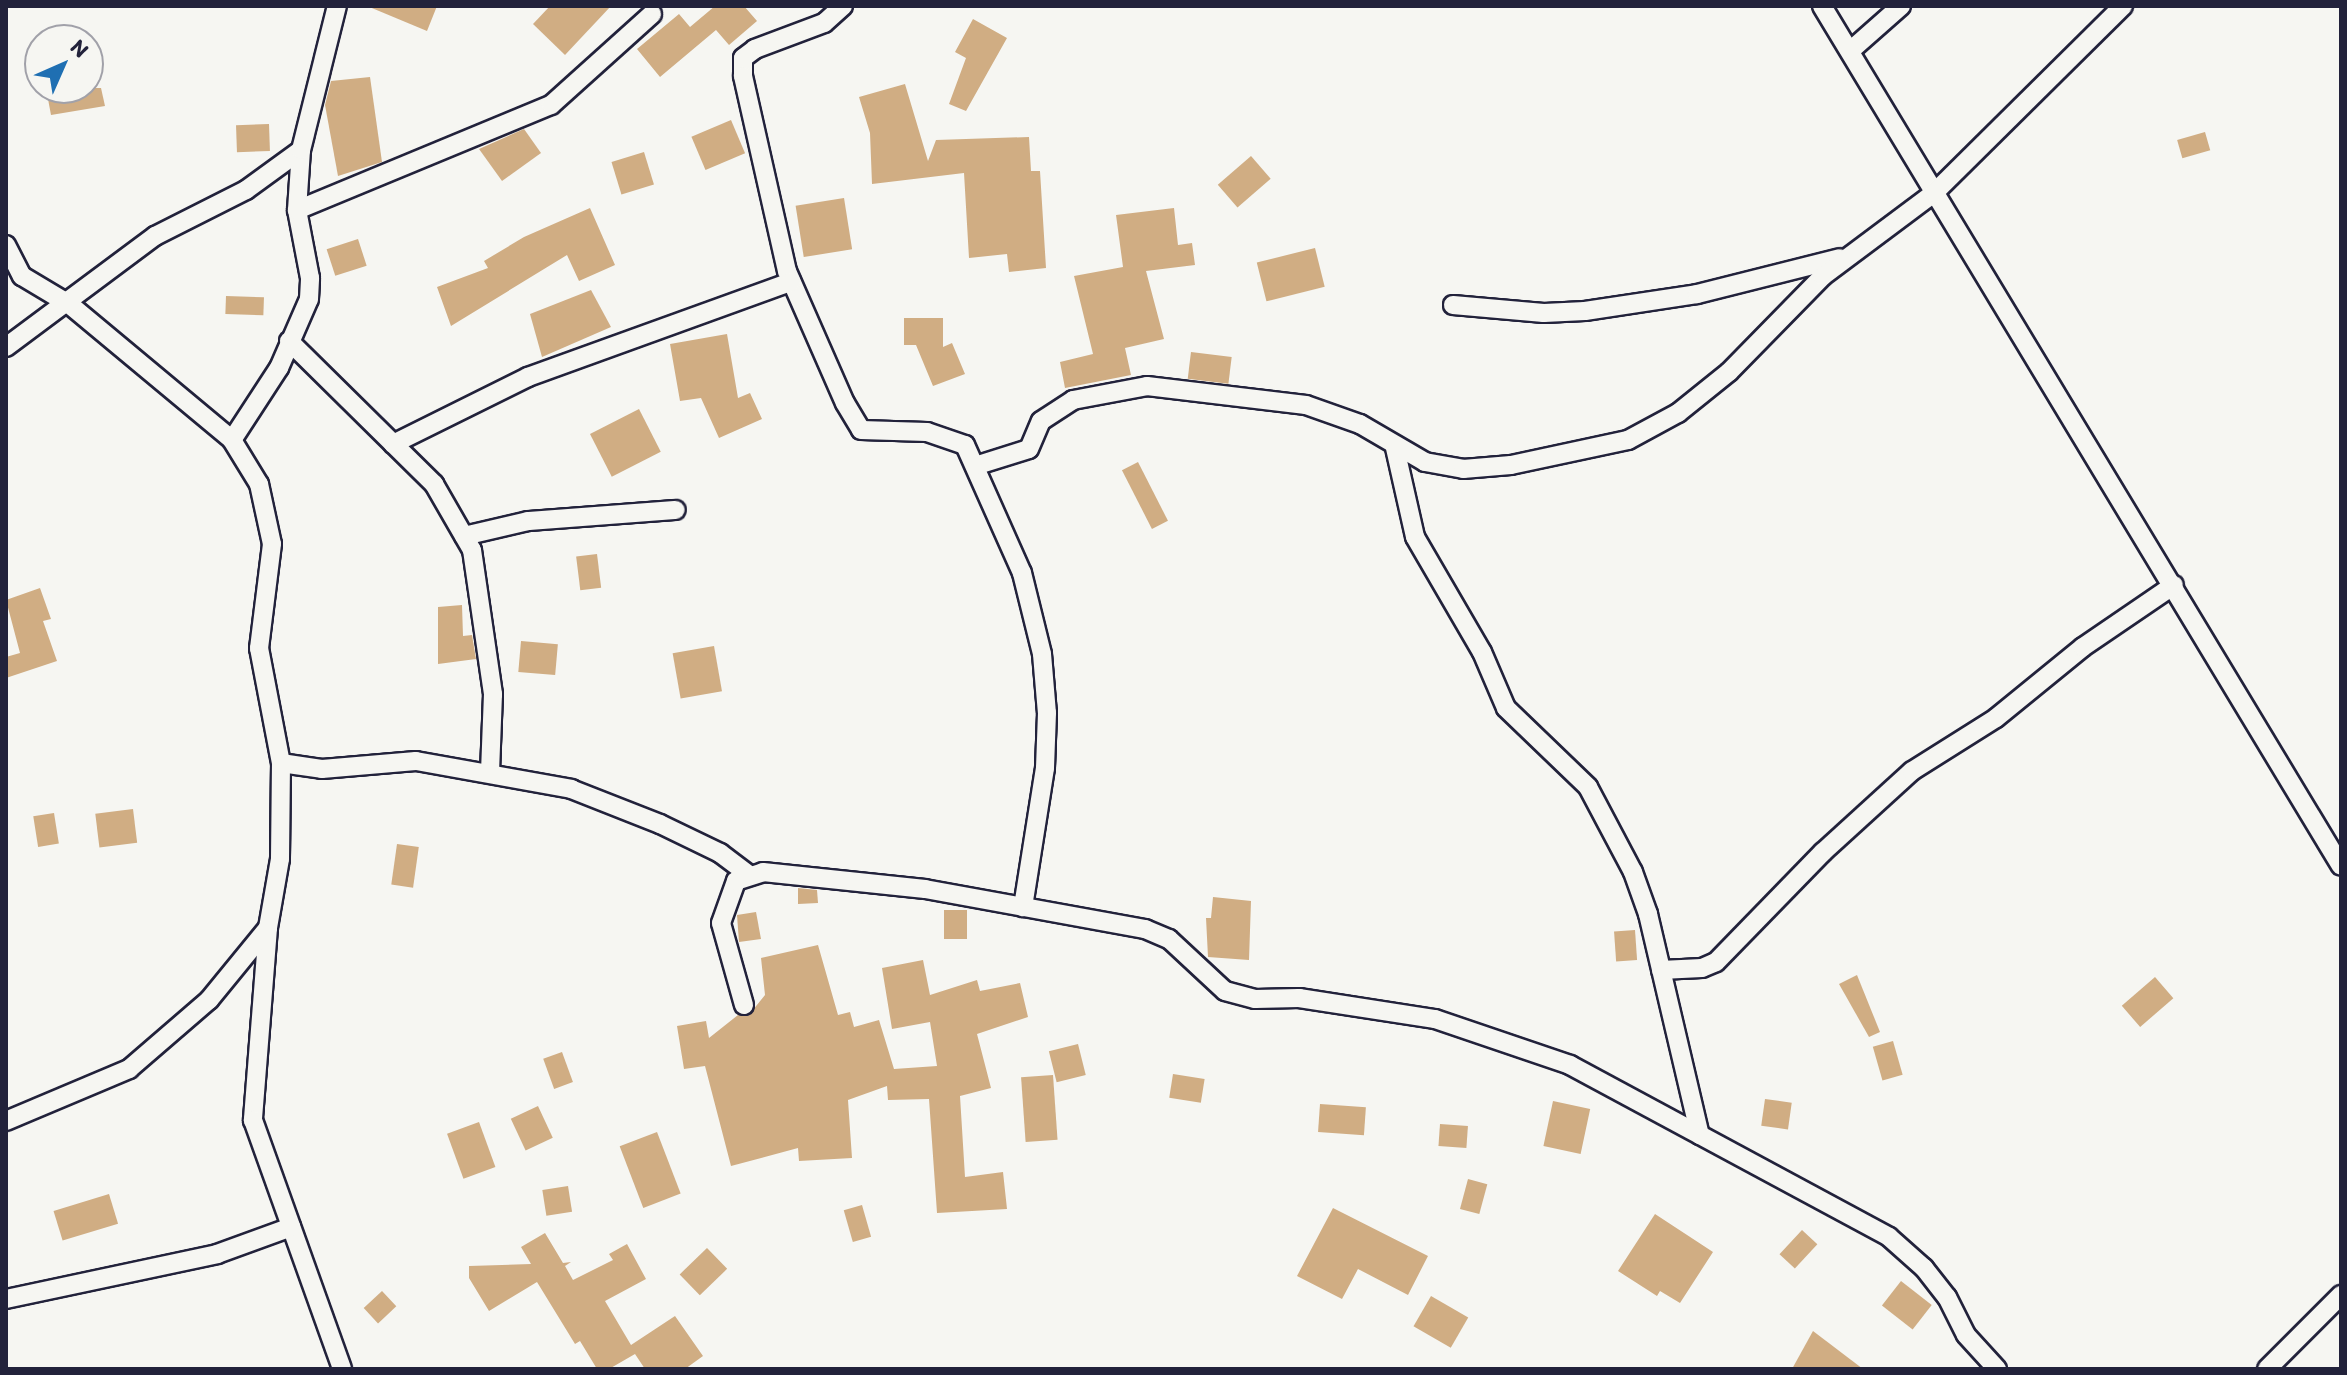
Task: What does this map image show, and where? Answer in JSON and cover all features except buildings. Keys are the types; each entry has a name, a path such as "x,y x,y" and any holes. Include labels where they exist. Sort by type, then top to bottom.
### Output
{"street":[{"path":"232,440 279,368 310,288 297,210 301,150 337,6"},
{"path":"843,6 824,23 743,58 791,282 861,430 927,432 965,445 978,465 1022,573 1042,654 1045,768 1023,907"},
{"path":"1822,6 2341,866"},
{"path":"1850,51 1901,6"},
{"path":"978,465 1029,449 1041,421 1073,400 1147,386 1306,405 1360,424 1395,448 1425,462 1463,469 1538,460 1628,440 1678,413 1729,372 1849,256 1934,193 2123,6"},
{"path":"297,210 551,105 652,14"},
{"path":"6,347 69,304 155,236 246,190 301,150"},
{"path":"6,245 22,276 69,304 232,440 259,484 272,544 259,648 281,763 280,859 268,928 253,1120 342,1369"},
{"path":"1453,305 1585,311 1697,294 1849,256"},
{"path":"393,444 542,372 791,282"},
{"path":"289,341 434,484 472,550 493,694 490,773"},
{"path":"1395,448 1415,537 1482,652 1506,708 1588,787 1610,822 1648,914 1700,1135"},
{"path":"464,536 528,521 676,510"},
{"path":"1661,970 1716,962 1823,852 1912,771 1996,718 2083,647 2174,585"},
{"path":"281,763 322,769 416,761 571,789 660,824 720,853 749,875"},
{"path":"744,1005 721,923 736,881 763,872 925,889 1145,929 1169,939 1225,991 1255,999 1299,998 1450,1024 1570,1065 1889,1237 1924,1268 1966,1335 1997,1369"},
{"path":"6,1121 129,1069 209,1000 268,928"},
{"path":"6,1299 217,1254 291,1227"},
{"path":"2267,1369 2341,1295"}]}
